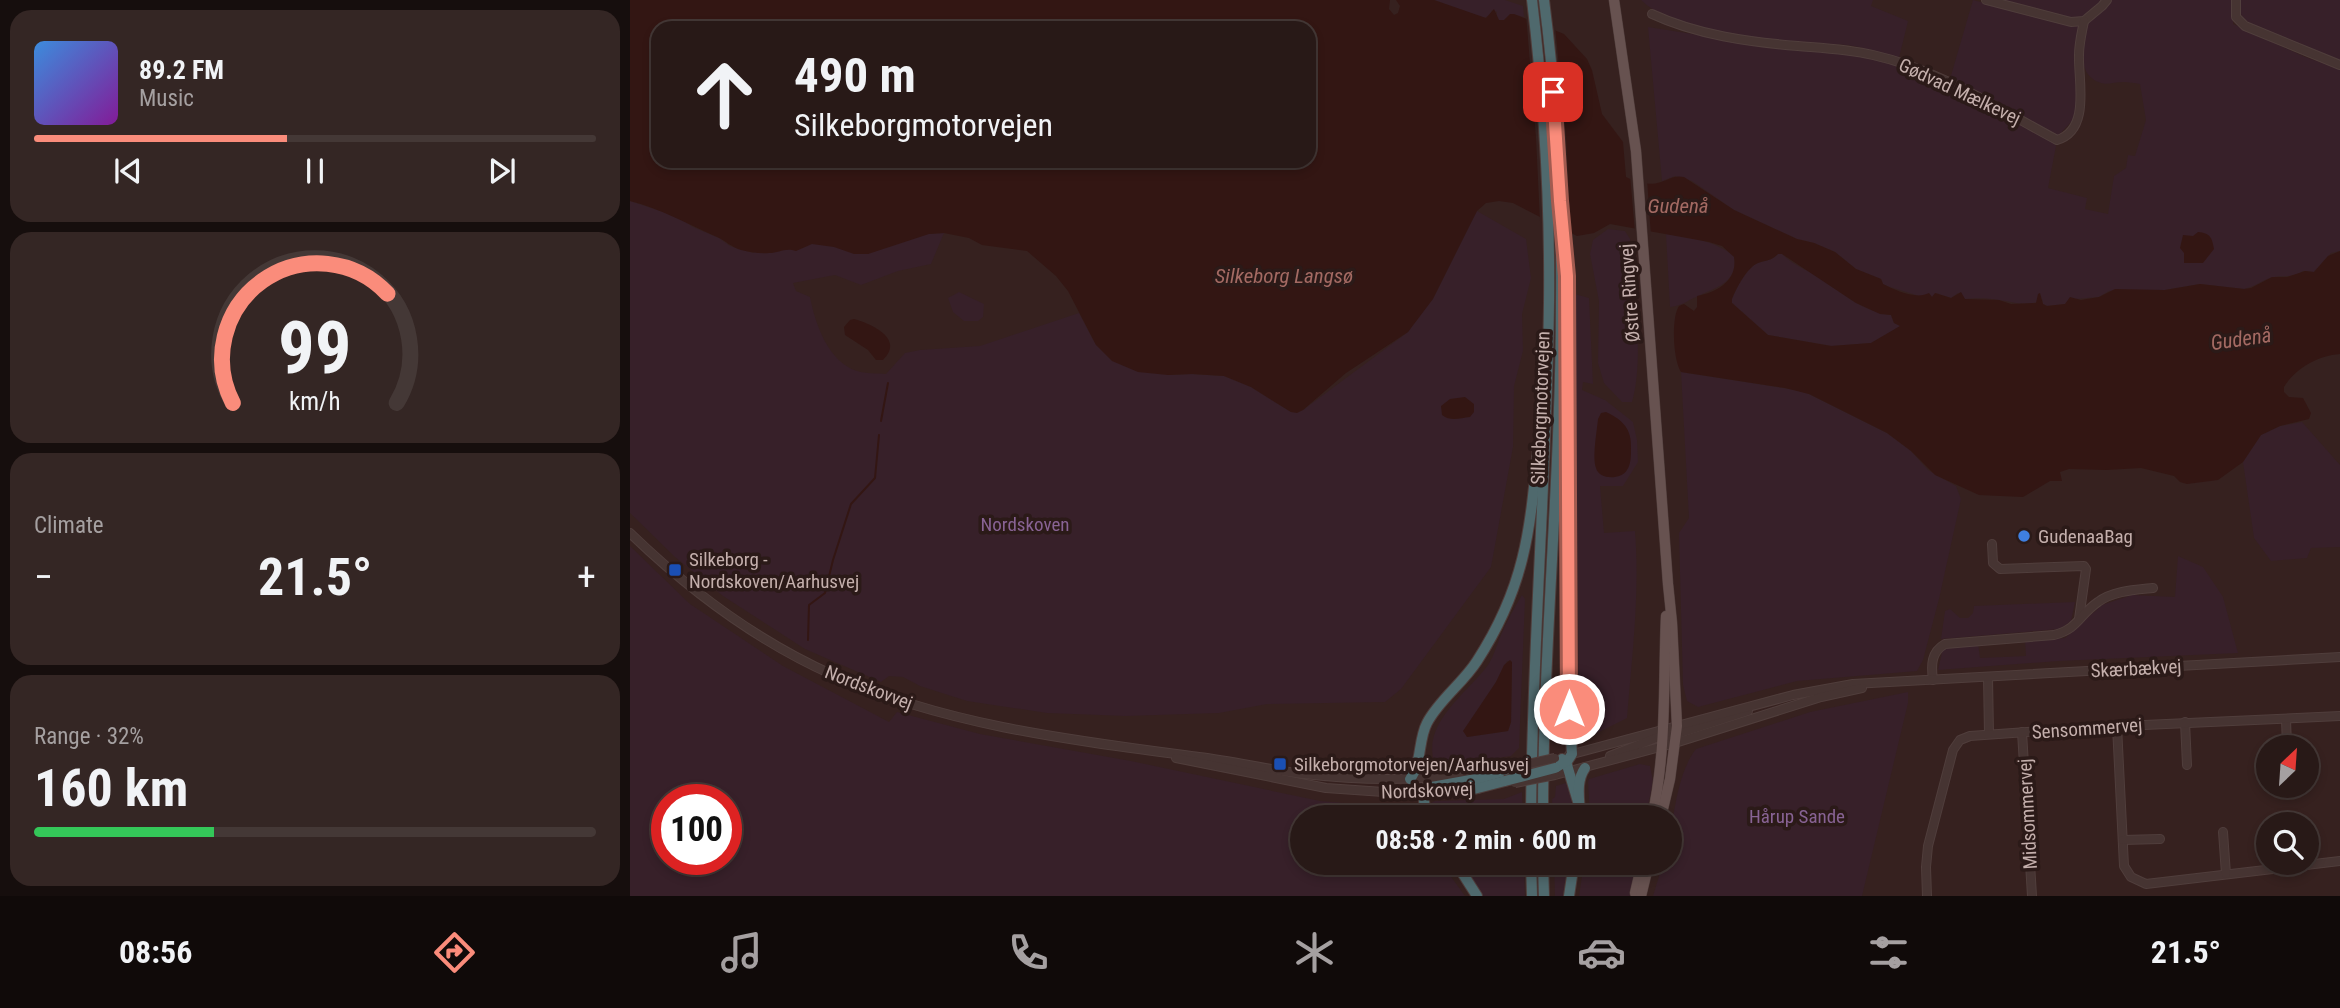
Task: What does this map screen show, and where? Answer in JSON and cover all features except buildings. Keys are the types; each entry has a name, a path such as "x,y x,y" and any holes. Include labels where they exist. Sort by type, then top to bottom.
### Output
{"highway":[{"name":"Silkeborgmotorvejen","path":"1531,805 1549,305 1544,138 1532,0"},
{"path":"1544,0 1553,83 1565,305 1569,709 1561,764 1579,805"},
{"name":"Silkeborgmotorvejen","path":"1544,805 1565,305"},
{"path":"1410,779 1415,772 1428,721 1476,664 1515,589 1526,551 1531,513 1547,333"},
{"path":"1421,742 1428,788 1427,805"},
{"path":"1474,789 1530,764"},
{"path":"1428,788 1561,764"},
{"path":"1579,805 1580,775 1585,768"},
{"path":"1464,875 1477,896"},
{"path":"1531,875 1532,896"},
{"path":"1544,875 1544,896"},
{"path":"1569,896 1572,875"}],"main road":[{"name":"Østre Ringvej","path":"1614,0 1636,151 1672,622 1670,736"},
{"name":"Østre Ringvej","path":"1668,584 1665,644 1670,736"},
{"path":"1670,736 1687,739"},
{"path":"1655,805 1670,736"},
{"path":"1661,805 1670,736"},
{"path":"1635,896 1639,875"},
{"path":"1641,896 1646,875"}],"street":[{"path":"1986,0 2063,21 2084,22 2107,0"},
{"path":"2236,0 2236,17 2245,26 2340,65"},
{"name":"Gødvad Mælkevej","path":"1652,13 1680,26 1719,35 1782,45 1846,49 1891,59 1927,72 1971,93 2057,139 2063,138 2072,128 2080,112 2079,45 2084,22"},
{"name":"Nordskovvej","path":"630,533 678,578 736,621 794,656 835,676 901,701 955,715 1326,788 1363,791 1474,789"},
{"path":"1933,680 1934,655 1937,649 1945,644 2054,635 2067,632 2076,626 2086,569 2084,566 2000,569 1993,563 1992,544"},
{"path":"2079,619 2099,601 2109,596 2152,588"},
{"name":"Skærbækvej","path":"1670,736 1744,713 1777,699 1853,684 2340,657"},
{"path":"1988,677 1989,734"},
{"name":"Skærbækvej","path":"1687,739 1821,696 1889,683"},
{"name":"Sensommervej","path":"1927,896 1928,846 1953,750 1960,740 1989,734 2340,716"},
{"path":"2286,719 2287,735"},
{"path":"2185,722 2187,765"},
{"path":"2117,726 2124,866 2131,877 2146,884 2256,870"},
{"name":"Midsommervej","path":"2022,732 2032,896"},
{"path":"1561,764 1670,736"},
{"path":"1530,764 1561,764 1585,768 1670,736"},
{"name":"Nordskovvej","path":"1148,751 1302,774 1362,779 1410,779 1428,788"},
{"path":"2223,832 2226,874"},
{"path":"2123,840 2160,839"},
{"path":"2319,862 2340,861"}],"green space":[{"path":"1434,0 1505,0 1523,6 1524,17 1511,14 1504,20 1499,20 1496,17 1497,12 1492,10 1489,16 1484,18"},
{"path":"1641,0 1873,0 1871,6 1908,21 1899,58 1853,46 1778,41 1726,33 1676,20 1656,11"},
{"path":"1973,0 2063,24 2080,24 2076,63 2077,112 2058,136 1950,79"},
{"path":"1997,0 2234,0 2233,24 2305,57 2340,69 2340,251 2331,253 2314,272 2303,271 2295,275 2274,277 2244,289 2200,284 2165,290 2109,291 2099,297 2047,306 2042,299 2026,304 1991,299 1965,299 1958,293 1951,298 1936,293 1932,297 1919,296 1883,284 1881,279 1856,269 1835,252 1797,239 1734,210 1692,181 1675,176 1662,181 1648,27 1800,51 1859,54 1900,65 1959,90 2053,141 2056,146 2048,188 2087,198 2085,209 2108,214 2114,176 2126,168 2128,155 2135,156 2146,120 2140,84 2103,84 2087,73 2083,58 2087,24"},
{"path":"2241,0 2340,0 2340,60 2260,30 2242,16"},
{"name":"Nordskoven","path":"630,201 676,216 730,246 753,253 773,242 944,233 931,264 898,271 861,285 835,275 793,283 796,291 810,297 819,329 831,350 838,359 857,371 886,374 905,353 980,346 1079,313 1096,345 1168,375 1224,376 1251,387 1291,412 1303,410 1408,332 1477,211 1526,239 1531,278 1522,314 1523,351 1514,386 1513,447 1491,567 1401,689 1385,702 1267,704 1219,713 1126,716 1047,713 967,701 920,686 903,677 889,676 881,682 805,649 723,596 675,557 630,513"},
{"path":"1608,229 1625,231 1630,239 1638,343 1636,384 1632,402 1622,402 1604,383 1598,363 1599,301 1590,254 1593,240"},
{"path":"1666,234 1711,243 1727,251 1734,256 1733,273 1711,291 1670,307"},
{"path":"1782,254 1860,305 1891,315 1894,323 1901,326 1871,343 1832,346 1768,335 1732,303 1732,299 1739,284 1754,265"},
{"path":"959,292 984,304 983,317 978,321 964,321 953,312 948,298"},
{"path":"1575,294 1589,298 1593,384 1583,382 1582,390 1605,400 1633,422 1638,462 1623,486 1600,486 1604,533 1635,531 1636,602 1627,718 1593,735 1584,733 1579,726"},
{"path":"1681,372 1809,394 1887,433 1911,451 1928,470 1956,486 1961,499 1939,599 1923,660 1917,671 1797,681 1698,707 1687,701 1683,685 1679,533 1689,518"},
{"path":"2302,422 2340,465 2340,547 2311,548 2307,558 2271,561 2254,538 2243,462 2261,435 2280,426"},
{"path":"630,546 690,604 783,666 889,722 897,712 980,734 1131,761 1320,801 1369,805 1290,805 1290,875 1450,875 1465,896 630,896"},
{"path":"2178,556 2203,567 2223,597 2238,653 2059,661 1938,670 1943,648 1978,643 1980,658 2026,656 2025,640 2065,638 2102,605 2132,595 2175,597"},
{"path":"1522,595 1525,599 1519,748 1511,756 1436,767 1432,752 1439,724 1447,711 1488,665","holes":["1507,661 1512,662 1511,722 1508,731 1467,737 1464,731"]},
{"path":"2075,602 2071,621 2060,629 1941,639 1945,611 1950,609 1960,618 1968,618 1973,613 1974,606"},
{"name":"Hårup Sande","path":"1908,692 1908,703 1862,896 1653,896 1659,875 1682,875 1682,805 1676,805 1684,773 1696,749 1810,712"},
{"path":"1640,764 1650,766 1653,781 1648,805 1589,805 1589,779"},
{"path":"1566,783 1572,805 1552,805 1556,786"},
{"path":"1522,792 1523,805 1431,805 1435,801 1504,799"},
{"path":"1468,875 1524,875 1525,896 1481,896"},
{"path":"1554,875 1566,875 1563,896 1555,896"},
{"path":"1582,875 1634,875 1630,896 1579,896"}],"water":[{"name":"Silkeborg Langsø","path":"630,0 1390,0 1389,9 1394,15 1398,13 1400,6 1396,0 1434,0 1486,18 1494,9 1499,20 1514,14 1564,34 1587,59 1592,70 1602,114 1623,142 1626,177 1648,184 1684,177 1734,210 1797,239 1835,252 1856,269 1881,279 1883,284 1899,291 1912,295 1929,293 1932,297 1935,293 1951,298 1961,292 1965,299 1999,300 2011,304 2036,303 2040,293 2043,304 2047,306 2065,304 2070,297 2081,300 2099,297 2115,289 2165,290 2200,284 2244,289 2272,277 2314,272 2328,256 2340,251 2340,354 2323,357 2308,364 2284,387 2284,392 2289,397 2303,398 2311,413 2309,419 2280,426 2261,435 2243,462 2218,480 2187,484 2174,476 2141,468 2069,469 2060,472 2062,481 2050,481 2023,497 1979,495 1935,475 1911,451 1887,433 1809,394 1681,372 1674,339 1679,306 1684,304 1694,311 1697,307 1697,296 1725,284 1733,272 1734,257 1722,246 1709,242 1610,224 1594,233 1577,236 1513,203 1486,203 1477,211 1433,299 1408,332 1346,373 1297,413 1251,387 1224,376 1138,372 1112,361 1096,345 1068,291 1056,276 1027,251 982,245 969,238 944,233 929,234 868,254 854,254 834,247 812,244 796,251 755,253 737,249 653,208 630,201","holes":["1782,254 1856,303 1880,314 1891,315 1894,323 1900,326 1871,343 1831,346 1768,335 1732,303 1732,299 1739,284 1754,265"]},
{"path":"2198,232 2210,236 2214,249 2203,263 2184,263 2184,253 2180,248 2183,235 2193,236"},
{"path":"854,319 877,329 888,339 889,352 883,360 876,360 868,350 845,335 844,327"},
{"path":"1465,397 1474,404 1474,412 1470,417 1452,419 1442,415 1441,406 1450,399"},
{"path":"1606,412 1625,426 1631,442 1628,468 1615,477 1601,475 1595,463 1598,419 1601,413"},
{"path":"1510,660 1511,722 1508,731 1467,737 1463,731 1496,682 1504,665"}],"pier":[{"path":"1526,14 1539,19 1552,228 1540,221"},
{"path":"1542,20 1555,26 1566,137 1571,238 1555,230"},
{"path":"1630,175 1637,179 1647,179 1651,236 1635,233"}],"waterway":[{"path":"881,421 888,383"},
{"path":"808,640 809,605 825,593 851,504 875,478 879,435"}],"place":[{"name":"GudenaaBag","path":"2024,536"},
{"name":"Silkeborg - Nordskoven/Aarhusvej","path":"675,570"},
{"name":"Silkeborgmotorvejen/Aarhusvej","path":"1280,764"}],"route":[{"path":"1553,92 1568,305 1569,709"}],"water label":[{"name":"Gudenå","path":"1678,206"},
{"name":"Gudenå","path":"2241,339"}]}
